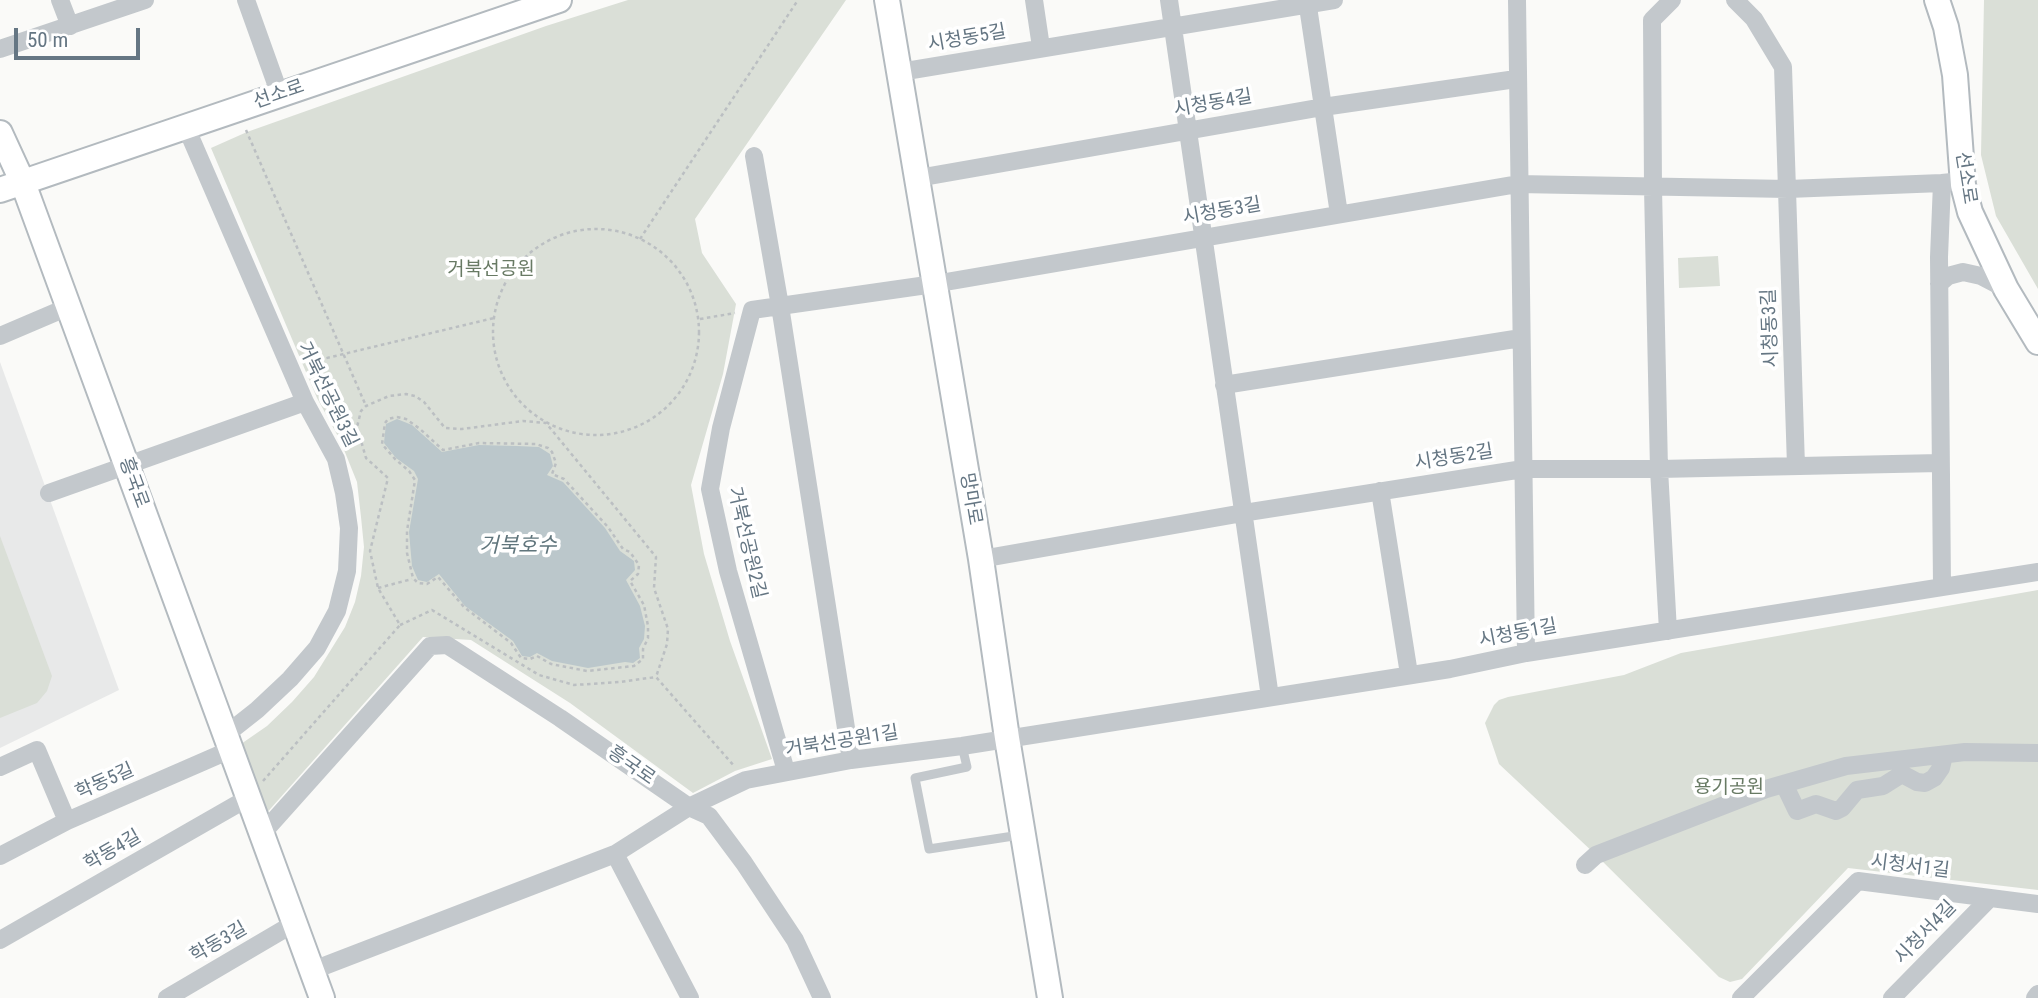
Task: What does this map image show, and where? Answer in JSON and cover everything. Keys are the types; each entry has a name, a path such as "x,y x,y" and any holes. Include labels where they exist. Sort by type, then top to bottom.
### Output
{"street":[{"path":"60,0 69,26"},
{"path":"0,49 145,0"},
{"path":"246,0 280,95"},
{"name":"선소로","path":"12,187 559,0"},
{"name":"망마로","path":"887,0 981,559 1022,835 1050,998"},
{"path":"1034,0 1041,47"},
{"path":"1169,0 1270,697"},
{"name":"시청동5길","path":"900,72 1307,2 1334,0"},
{"path":"1517,0 1526,653"},
{"path":"1668,631 1659,470 1652,20 1672,0"},
{"name":"시청동3길","path":"1735,0 1754,19 1783,67 1796,466"},
{"name":"선소로","path":"1937,0 1946,27 1955,75 1953,182 2006,289 2038,342"},
{"path":"1307,2 1339,214"},
{"name":"시청동4길","path":"918,178 1323,107 1516,79"},
{"name":"거북선공원3길","path":"187,127 305,402 336,459 349,528 347,571 337,611 317,648 227,743"},
{"name":"흥국로","path":"0,133 12,187 68,307 321,998"},
{"path":"754,156 851,760"},
{"path":"1942,586 1939,284 1953,182"},
{"name":"시청동3길","path":"934,284 1518,184 1788,189 1953,182"},
{"path":"1939,284 1948,276 1963,272 1981,276 2006,289"},
{"path":"752,310 934,284"},
{"path":"0,336 68,307"},
{"name":"거북선공원2길","path":"752,310 721,428 710,489 728,571 786,771"},
{"path":"1224,385 1521,338"},
{"path":"49,493 305,402"},
{"name":"시청동2길","path":"981,559 1243,513 1523,469 1659,470 1940,463"},
{"path":"1380,491 1409,674"},
{"name":"시청동1길","path":"1007,738 1450,669 1526,653 2038,572"},
{"name":"흥국로","path":"261,835 430,646 447,645 560,718 689,807"},
{"name":"거북선공원1길","path":"311,971 615,854 689,807 746,780 851,760 1007,738"},
{"name":"학동5길","path":"0,856 227,743"},
{"path":"0,767 37,750 67,821"},
{"path":"1585,865 1596,855 1766,789 1846,766 1965,752 2038,753"},
{"path":"1784,784 1797,811 1816,804 1836,811 1857,790 1883,786 1902,774 1925,783 1934,778 1941,768 1944,755"},
{"name":"학동4길","path":"0,940 248,798"},
{"path":"689,807 709,816 744,863 795,940 822,998"},
{"path":"615,854 690,998"},
{"name":"시청서1길","path":"1741,998 1858,881 2038,904"},
{"name":"시청서4길","path":"1892,998 1990,898"},
{"name":"학동3길","path":"167,998 293,924"}],"lane":[{"path":"962,746 967,767 915,778 929,849 1022,835"}],"path":[{"path":"640,239 798,0"},
{"path":"238,109 366,406"},
{"path":"400,625 378,588 370,551 388,478 366,458 361,447 358,419 360,411 389,396 415,396 433,411 446,428 523,421 546,423 576,434 609,435 640,426 667,408 687,382 698,352 698,319 692,294 679,272 662,253 640,239 613,231 584,230 556,237 531,252 512,272 498,298 493,326 495,355 505,382 523,405 546,423 656,557 654,588 668,629 667,644 656,677"},
{"path":"698,319 752,310"},
{"path":"289,366 494,318"},
{"path":"397,417 406,419 443,450 479,443 542,445 556,457 552,474 564,479 608,527 623,548 637,559 640,570 630,581 644,605 648,626 643,659 634,666 587,671 551,664 537,656 530,659 521,658 511,643 464,607 438,577 427,584 418,583 413,578 407,553 407,531 415,480 382,444 382,431 386,421 397,417"},
{"path":"378,588 413,578"},
{"path":"248,798 400,625 432,610 539,676 574,685 656,677"},
{"path":"656,677 746,780"}],"shaded area":[{"path":"0,362 119,690 0,748"}],"green space":[{"name":"거북선공원","path":"628,0 846,0 695,219 702,253 736,304 723,374 691,485 704,554 730,641 772,759 735,771 693,793 570,703 471,640 423,637 264,816 241,744 267,726 314,677 345,627 355,602 364,547 357,482 340,440 317,398 211,148 247,132 546,26"},
{"path":"1984,0 2038,0 2038,289 1996,216 1981,155"},
{"path":"1718,256 1720,286 1679,288 1678,258"},
{"path":"0,536 52,676 47,691 37,703 0,718"},
{"name":"용기공원","path":"2038,590 2038,890 1848,868 1742,979 1730,982 1719,977 1499,764 1485,723 1499,700 1624,675 1681,653"}],"water":[{"name":"거북호수","path":"397,419 412,425 442,452 479,445 539,447 550,454 553,466 547,475 563,482 605,528 620,551 634,561 635,570 626,580 640,606 645,626 644,639 639,648 640,658 633,663 588,668 552,661 537,653 530,657 522,656 513,641 465,606 439,574 427,582 418,580 412,566 409,532 418,479 414,471 396,458 384,443 386,424"}]}
